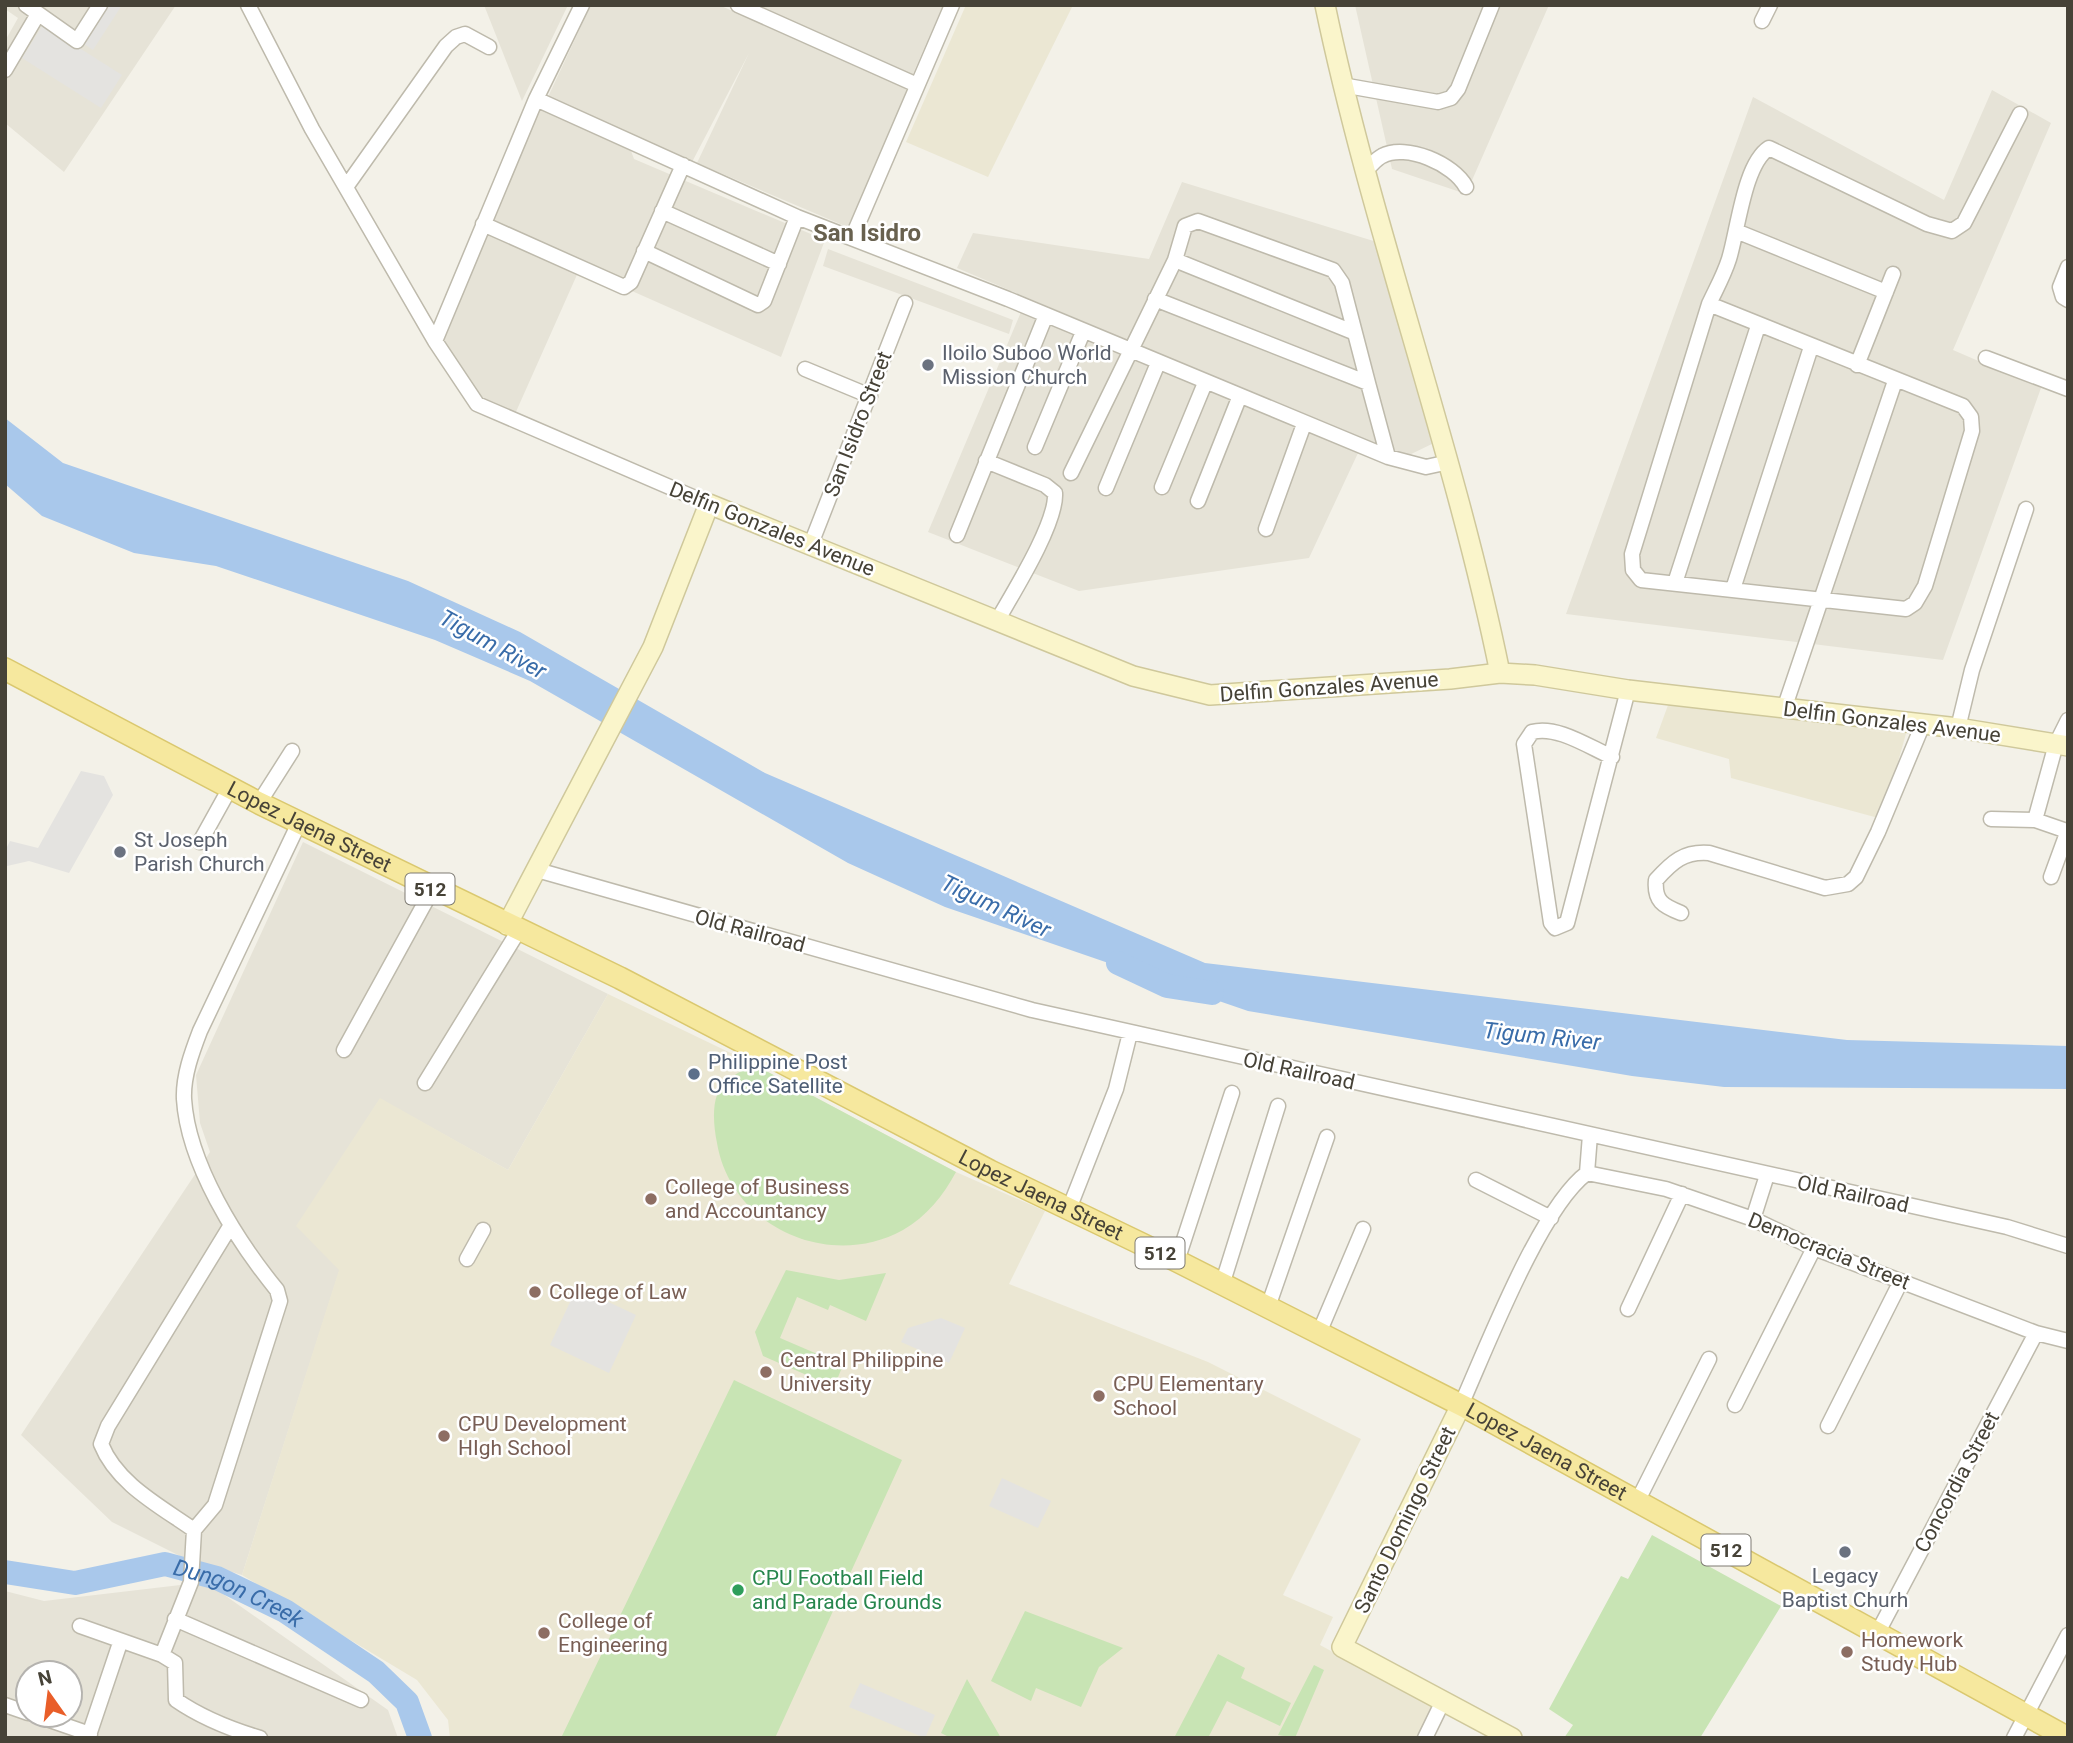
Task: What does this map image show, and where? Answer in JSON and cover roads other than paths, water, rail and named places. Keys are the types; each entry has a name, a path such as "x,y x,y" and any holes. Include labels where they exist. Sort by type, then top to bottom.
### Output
{"main road":[{"name":"Lopez Jaena Street","path":"5,668 259,803 432,890 621,978 1069,1209 1461,1405 2068,1738"}],"street":[{"path":"5,70 32,9 78,41 100,5"},
{"name":"Delfin Gonzales Avenue","path":"248,5 312,129 435,341 477,404 709,504 1133,676 1210,695 1450,679 1500,673 1560,678 1628,690 1958,728 2062,745"},
{"path":"435,341 537,99 582,5"},
{"path":"738,5 917,85"},
{"path":"852,238 952,5"},
{"path":"1325,5 1364,171 1448,462 1500,673"},
{"path":"1342,85 1438,102 1451,98 1458,89 1492,5"},
{"path":"1762,20 1770,5"},
{"path":"346,187 446,46 456,37 465,34 489,47"},
{"path":"537,99 797,217 1046,315 1304,424 1388,457 1426,467 1448,462"},
{"path":"1709,304 1758,326 1963,406 1971,417 1972,431 1925,586 1915,603 1906,609 1641,580 1633,570 1632,554 1709,304 1721,280 1752,170 1759,155 1769,148 1927,224 1952,231 1964,223 2020,114"},
{"path":"1364,171 1383,155 1409,154 1441,163 1454,171 1466,187"},
{"path":"483,224 624,287 631,282 683,165"},
{"path":"662,211 779,264"},
{"path":"644,251 758,304 764,301 797,217"},
{"path":"1070,473 1175,260 1185,226 1198,221 1333,270 1342,283 1388,457"},
{"path":"1736,230 1886,292"},
{"path":"1175,260 1353,332"},
{"path":"2064,293 2068,267"},
{"path":"1857,365 1893,274"},
{"path":"1155,299 1368,383"},
{"name":"San Isidro Street","path":"811,544 905,303"},
{"path":"957,534 1046,315"},
{"path":"1675,583 1758,326"},
{"path":"1035,447 1083,332"},
{"path":"1733,589 1811,347"},
{"path":"1986,358 2068,389"},
{"path":"1105,488 1158,363"},
{"path":"805,369 870,396"},
{"path":"1784,709 1895,381"},
{"path":"1162,487 1205,383"},
{"path":"1198,501 1239,398"},
{"path":"1266,529 1304,424"},
{"path":"986,461 1045,485 1055,493 1056,504 997,621"},
{"path":"425,1083 513,928 537,870 653,647 709,504"},
{"path":"1958,728 1972,670 2026,509"},
{"path":"1612,757 1556,733 1540,730 1532,732 1524,744 1550,923 1555,928 1567,923 1612,757 1628,690"},
{"path":"2035,820 2062,745 2068,720"},
{"path":"1681,913 1663,906 1657,897 1656,880 1681,856 1696,852 1709,853 1825,888 1838,888 1856,877 1923,724"},
{"path":"259,803 292,751"},
{"path":"200,842 230,788"},
{"path":"1992,819 2035,820 2064,830 2066,835 2051,877"},
{"path":"162,1656 174,1619 191,1582 195,1552 194,1530 215,1505 280,1301 277,1290 231,1225 196,1152 184,1098 188,1065 200,1031 299,823"},
{"name":"Old Railroad","path":"537,870 1032,1010 2007,1227 2068,1246"},
{"path":"345,1050 432,890"},
{"path":"1069,1209 1116,1089 1130,1033"},
{"path":"1177,1261 1232,1093"},
{"path":"1222,1285 1278,1106"},
{"path":"1587,1173 1590,1135"},
{"path":"1268,1307 1327,1137"},
{"name":"Democracia Street","path":"1587,1173 1682,1194 1753,1219 1814,1248 1901,1282 2036,1333 2068,1341"},
{"name":"Santo Domingo Street","path":"1443,1701 1342,1647 1461,1405 1536,1243 1570,1185 1587,1173"},
{"path":"1753,1219 1767,1175"},
{"path":"1476,1180 1552,1218"},
{"path":"1628,1309 1682,1194"},
{"path":"194,1530 137,1490 109,1463 101,1444 107,1426 231,1225"},
{"path":"467,1259 483,1230"},
{"path":"1319,1333 1363,1230"},
{"path":"1735,1405 1814,1248"},
{"path":"1828,1426 1901,1282"},
{"name":"Concordia Street","path":"1878,1632 2036,1333"},
{"path":"1637,1502 1709,1359"},
{"path":"174,1619 360,1700"},
{"path":"80,1626 175,1663 176,1700 217,1723 260,1738"},
{"path":"2014,1738 2068,1635"},
{"path":"71,1729 89,1736 120,1643"},
{"path":"1425,1738 1443,1701 1512,1738"}],"water":[{"path":"5,418 63,463 408,581 520,632 765,773 1205,963 1847,1040 2068,1046 2068,1089 1724,1087 1632,1076 1248,1011 945,907 848,863 530,681 435,640 216,566 134,553 42,516 5,484"}],"waterway":[{"name":"Tigum River","path":"1118,963 1167,986 1212,993"},
{"name":"Dungon Creek","path":"5,1572 75,1583 165,1564 217,1578 285,1611 376,1672 407,1702 420,1738"}],"place":[{"name":"Iloilo Suboo World Mission Church","path":"928,365"},
{"name":"St Joseph Parish Church","path":"120,852"},
{"name":"Philippine Post Office Satellite","path":"694,1074"},
{"name":"College of Business and Accountancy","path":"651,1199"},
{"name":"College of Law","path":"535,1292"},
{"name":"Central Philippine University","path":"766,1372"},
{"name":"CPU Elementary School","path":"1099,1396"},
{"name":"CPU Development HIgh School","path":"444,1436"},
{"name":"Legacy Baptist Churh","path":"1845,1552"},
{"name":"CPU Football Field and Parade Grounds","path":"738,1590"},
{"name":"College of Engineering","path":"544,1633"},
{"name":"Homework Study Hub","path":"1847,1652"}],"district":[{"name":"San Isidro","path":"867,233"}]}
